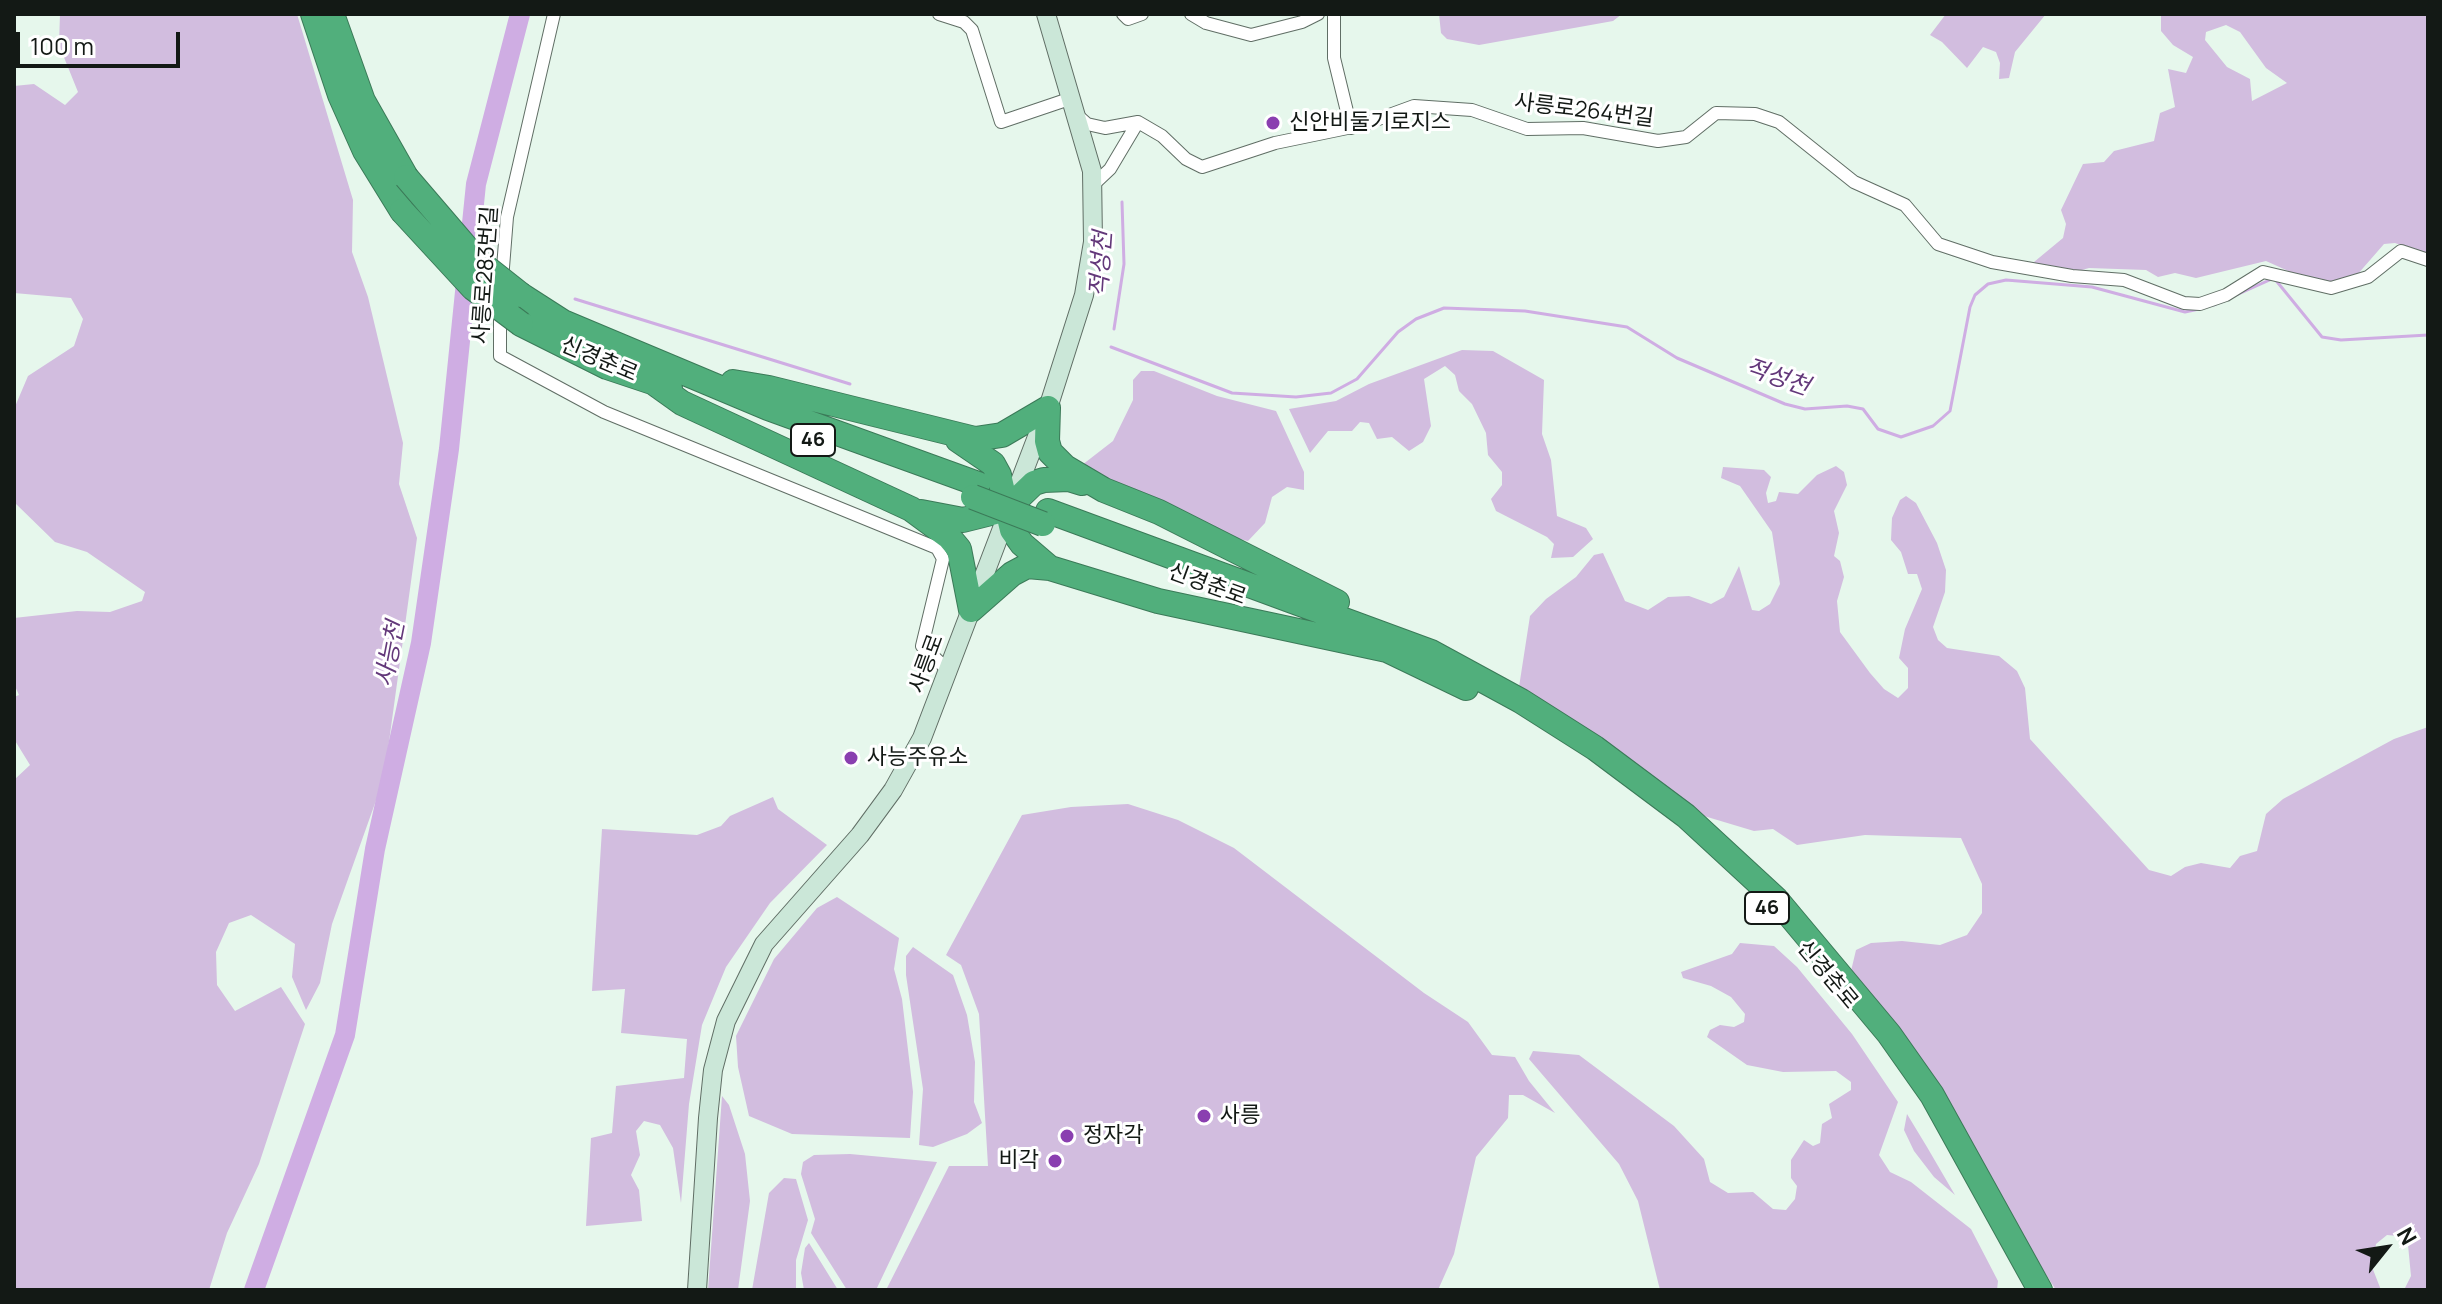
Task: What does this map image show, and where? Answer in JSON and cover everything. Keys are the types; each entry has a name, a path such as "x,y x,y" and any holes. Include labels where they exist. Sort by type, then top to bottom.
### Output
{"highway":[{"name":"신경춘로","path":"313,14 352,123 402,211 473,288 521,324 607,367 976,490"},
{"name":"신경춘로","path":"332,14 363,101 406,177 478,261 521,295 563,322 768,408 1387,650 1477,693 1557,739 1636,794 1731,872 1837,984 1889,1052 2033,1288"},
{"path":"696,377 769,388 946,433 990,439 1016,428 1048,408"},
{"path":"654,383 682,403 911,509 949,537 959,549 971,610"},
{"path":"1048,408 1047,441 1050,452 1065,467 1104,490"},
{"path":"946,433 981,453 993,464 999,475 1012,530 1022,544 1050,568"},
{"path":"911,509 963,520 1007,509 1034,483 1069,479 1159,512 1365,615 1431,652"},
{"name":"신경춘로","path":"1045,517 1431,652 1521,701 1595,748 1686,816 1776,899 1847,980 1932,1095 2033,1288"},
{"path":"971,610 1012,574 1027,566 1050,568 1158,601 1387,650"}],"street":[{"name":"사릉로283번길","path":"554,14 507,217 499,317 500,356 604,412 937,548 943,559 922,646 950,672"},
{"path":"939,14 964,22 972,30 1001,122 1075,107 1087,124 1105,128 1138,122"},
{"name":"사릉로","path":"697,1290 710,1093 718,1044 734,999 776,927 847,851 893,790 922,738 950,672 1007,509 1048,408 1090,274 1095,223 1093,185 1075,107 1046,14"},
{"path":"1123,14 1128,19 1142,14"},
{"path":"1191,14 1206,23 1251,35 1302,22 1318,14"},
{"path":"1334,14 1334,58 1351,128"},
{"name":"사릉로264번길","path":"1138,122 1202,167 1275,143 1351,128 1404,107 1456,107 1527,129 1583,128 1669,141 1686,137 1716,113 1755,114 1779,122 1854,182 1905,205 1927,234 1944,247 1998,263 2072,276 2124,280 2192,304 2216,300 2263,272 2331,288 2368,277 2401,251 2428,260"},
{"path":"1093,185 1110,169 1138,122"}],"shaded area":[{"path":"60,14 297,14 353,200 352,252 368,297 403,443 399,484 417,538 384,778 332,924 320,983 306,1010 292,977 295,944 251,915 229,923 216,952 217,985 235,1011 281,987 305,1024 259,1164 227,1233 209,1290 14,1290 14,780 30,765 14,739 14,697 19,695 14,684 14,618 77,611 110,612 142,601 145,592 87,552 55,542 14,502 14,409 28,376 74,346 83,319 71,298 14,293 14,86 34,84 65,105 78,92 59,45"},
{"path":"1439,14 1622,14 1613,21 1479,45 1447,39 1441,33"},
{"path":"1946,14 2046,14 2015,52 2009,78 1999,79 2000,63 1996,52 1983,47 1967,68 1942,42 1930,35"},
{"path":"2161,14 2428,14 2428,255 2395,243 2384,244 2357,275 2339,282 2315,283 2266,261 2196,278 2175,273 2158,277 2146,270 2089,268 2075,272 2036,268 2034,262 2063,238 2066,224 2061,210 2083,164 2104,162 2114,151 2154,141 2160,113 2175,107 2168,69 2186,73 2193,57 2173,45 2161,31","holes":["2226,25 2240,32 2266,68 2287,83 2252,101 2250,79 2227,67 2205,40 2206,32"]},
{"path":"1462,350 1493,351 1544,380 1542,434 1551,460 1557,516 1586,528 1593,539 1573,557 1551,558 1554,544 1547,537 1496,511 1491,499 1502,485 1502,472 1488,455 1486,433 1472,404 1459,391 1455,375 1445,366 1424,379 1431,426 1423,442 1409,451 1392,437 1377,439 1369,423 1360,422 1352,431 1328,431 1310,453 1289,409 1336,401 1369,384"},
{"path":"1141,371 1154,371 1217,396 1276,411 1304,472 1304,490 1287,487 1272,497 1265,523 1248,541 1226,536 1082,465 1113,441 1133,400 1133,380"},
{"path":"1836,466 1844,472 1847,485 1834,511 1839,533 1834,556 1840,561 1844,577 1837,601 1840,632 1870,673 1884,689 1898,698 1908,688 1908,668 1899,658 1905,629 1922,589 1917,574 1908,574 1901,552 1891,540 1892,518 1900,500 1906,496 1916,503 1937,543 1946,570 1945,592 1933,627 1938,640 1947,648 1999,656 2017,671 2025,688 2030,739 2149,870 2171,876 2185,867 2201,863 2230,868 2240,856 2257,851 2266,814 2283,799 2394,739 2428,727 2428,1290 2404,1290 2411,1276 2408,1245 2398,1236 2387,1235 2376,1244 2372,1267 2381,1290 2056,1290 1851,971 1856,950 1871,943 1902,941 1940,945 1967,935 1982,913 1982,884 1961,838 1865,835 1797,845 1773,829 1754,831 1694,813 1519,687 1530,616 1546,599 1576,577 1594,555 1603,553 1625,601 1648,610 1668,597 1689,596 1711,604 1724,597 1739,566 1752,610 1759,611 1770,604 1780,584 1772,532 1740,486 1721,478 1723,467 1764,470 1771,477 1766,493 1768,503 1776,501 1779,492 1798,494 1817,475"},
{"path":"773,797 778,809 827,845 770,903 726,967 702,1025 689,1104 681,1203 673,1148 660,1125 644,1121 636,1131 640,1155 631,1175 639,1190 642,1221 586,1226 591,1138 612,1133 616,1086 684,1078 687,1039 621,1033 625,989 592,991 602,829 697,835 721,826 730,816"},
{"path":"1128,804 1178,820 1234,848 1424,993 1468,1022 1492,1055 1515,1057 1529,1081 1555,1113 1523,1095 1509,1095 1508,1118 1476,1157 1454,1254 1438,1290 886,1290 949,1166 988,1166 979,1014 961,965 946,955 1022,815 1071,807"},
{"path":"837,897 899,938 894,969 902,999 913,1092 910,1138 792,1134 749,1116 738,1067 736,1036 774,959 817,908"},
{"path":"1740,943 1774,946 1797,967 1852,1034 1898,1102 1879,1155 1890,1172 1911,1182 1971,1229 1998,1281 1997,1290 1660,1290 1638,1201 1619,1164 1529,1059 1533,1051 1579,1055 1674,1126 1704,1159 1710,1182 1728,1193 1753,1192 1773,1209 1786,1210 1795,1199 1797,1186 1791,1178 1791,1160 1804,1140 1813,1146 1820,1143 1822,1124 1832,1118 1829,1104 1851,1090 1851,1082 1836,1071 1783,1072 1747,1065 1707,1037 1710,1030 1720,1025 1734,1027 1744,1022 1745,1014 1731,997 1711,986 1683,978 1681,972 1732,954"},
{"path":"913,947 953,975 967,1015 975,1062 974,1102 982,1123 967,1134 933,1147 919,1145 923,1089 906,975 906,956"},
{"path":"722,1096 729,1105 745,1154 750,1201 738,1290 708,1290"},
{"path":"1907,1114 1955,1195 1934,1177 1914,1151 1904,1130"},
{"path":"850,1154 937,1162 876,1290 847,1290 811,1233 815,1219 801,1174 803,1162 814,1155"},
{"path":"784,1178 796,1179 808,1220 796,1260 796,1290 752,1290 769,1193"},
{"path":"809,1243 838,1290 804,1290 801,1273 805,1248"}],"waterway":[{"name":"사능천","path":"254,1290 345,1035 375,849 421,643 449,449 476,184 520,14"},
{"name":"적성천","path":"1114,329 1124,264 1122,202"},
{"name":"적성천","path":"2214,305 2274,278 2322,337 2341,340 2428,335"},
{"name":"적성천","path":"1111,347 1232,393 1296,397 1331,393 1357,379 1398,332 1416,319 1444,308 1525,311 1627,327 1677,358 1785,404 1805,409 1847,406 1863,409 1878,429 1901,437 1933,426 1950,411 1970,307 1975,295 1988,284 2006,280 2092,287 2185,312 2199,309"},
{"path":"575,299 850,384"}],"place":[{"name":"신안비둘기로지스","path":"1273,123"},
{"name":"사능주유소","path":"851,758"},
{"name":"사릉","path":"1204,1116"},
{"name":"정자각","path":"1067,1136"},
{"name":"비각","path":"1055,1161"}]}
